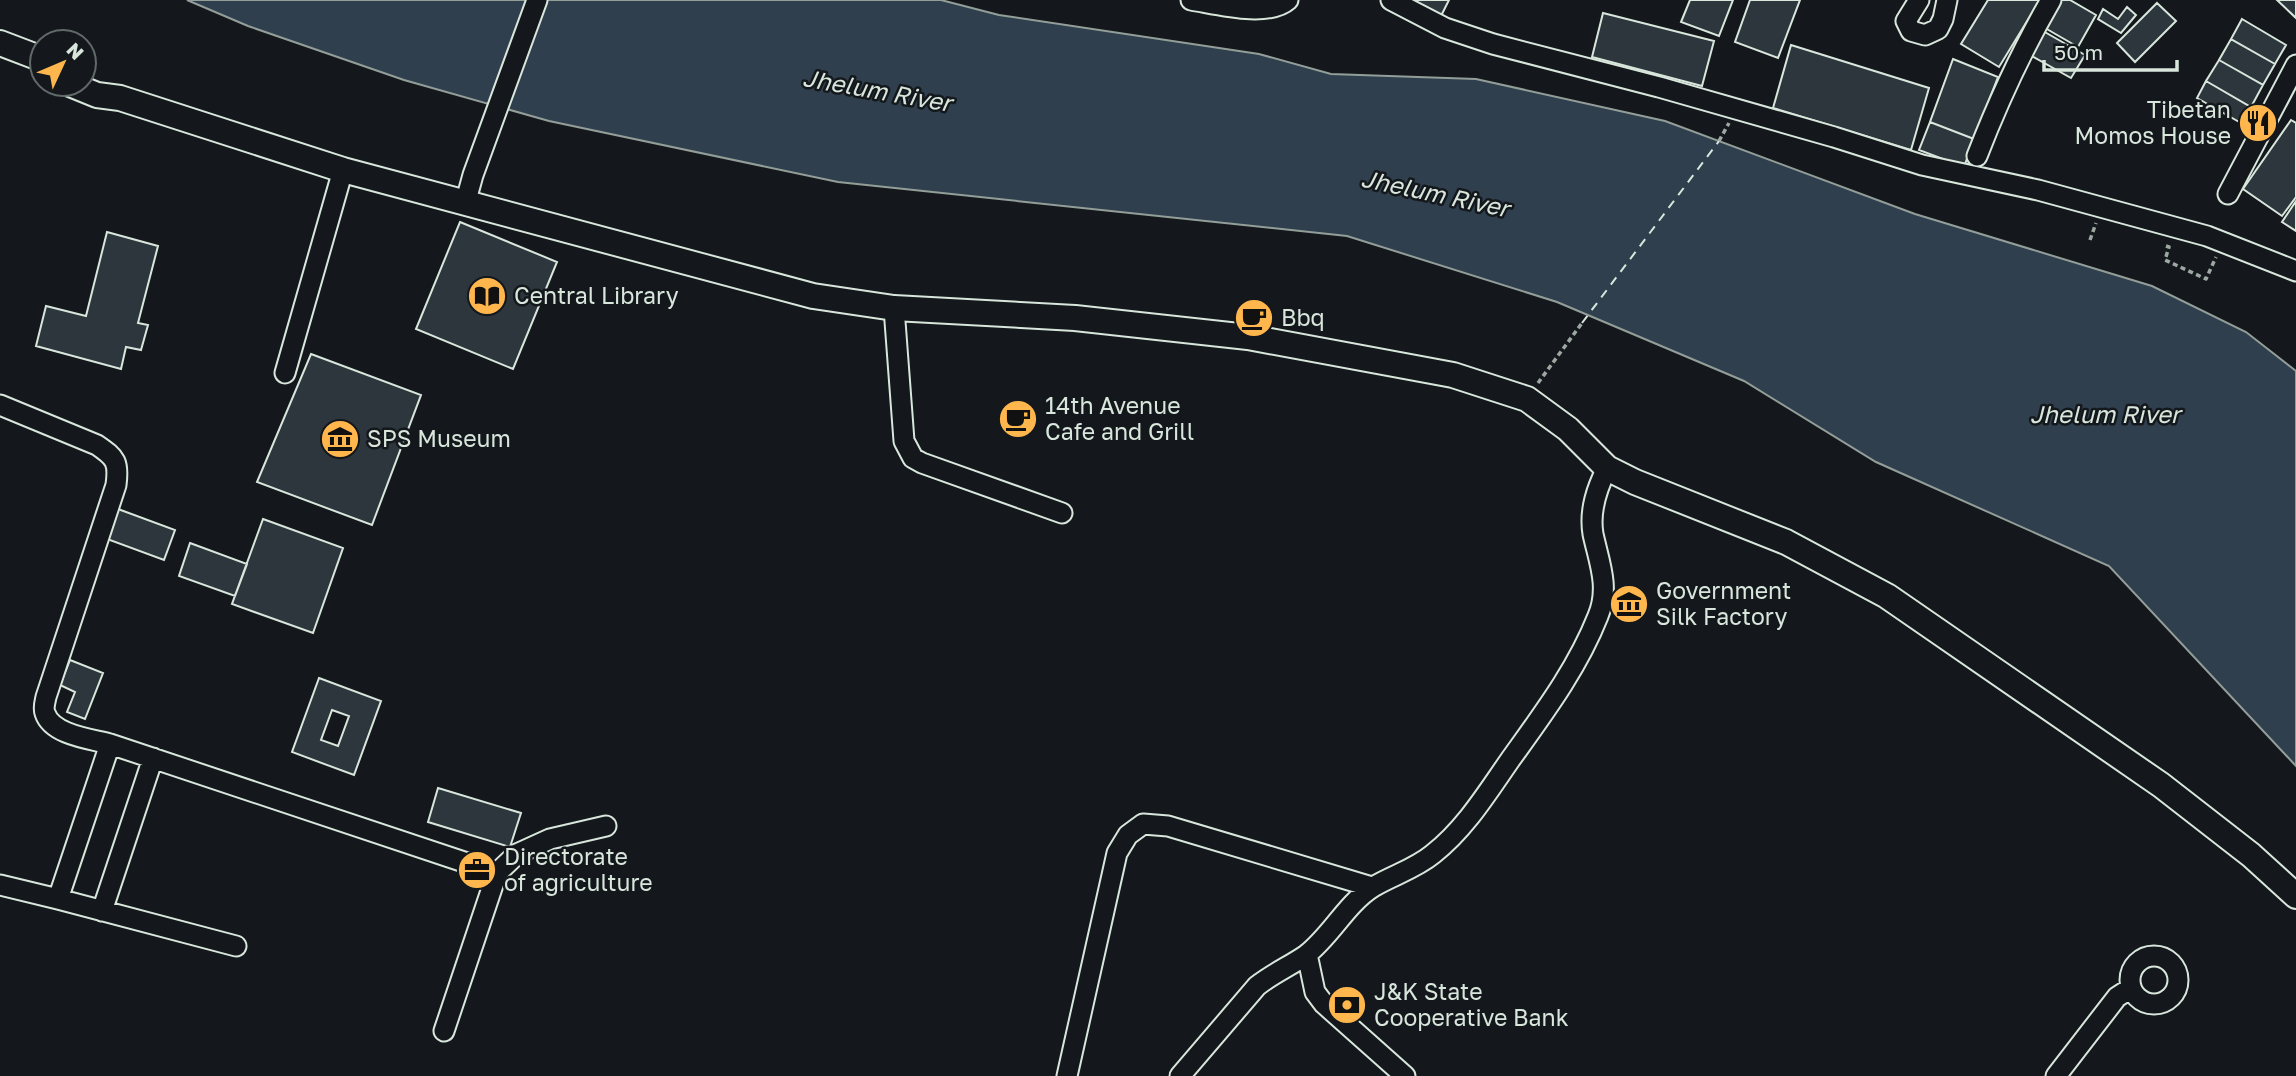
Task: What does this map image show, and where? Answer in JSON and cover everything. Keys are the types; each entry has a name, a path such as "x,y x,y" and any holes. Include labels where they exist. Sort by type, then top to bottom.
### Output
{"main road":[{"path":"0,43 28,54"},
{"path":"0,61 28,67"},
{"path":"98,82 120,98"},
{"path":"98,95 120,98 343,170 813,296 894,309 1075,318 1248,337 1453,375 1527,399 1568,429 1607,468 1635,482 1786,542 1887,596 2161,785 2250,855 2296,896"}],"street":[{"path":"466,204 473,175 537,0"},
{"path":"1191,0 1255,9 1282,5 1288,0"},
{"path":"1391,0 1445,28 1493,44 1736,109 1922,165 2038,190 2222,243 2296,271"},
{"path":"1919,0 1906,21 1911,31 1925,35 1938,29 1947,0"},
{"path":"1977,156 2001,94 2051,0"},
{"path":"2228,194 2296,65"},
{"path":"285,373 343,170"},
{"path":"894,309 904,441 913,458 1062,513"},
{"path":"0,405 97,444 117,462 116,485 47,697 44,711 55,727 497,873"},
{"path":"1180,1076 1257,986 1307,954 1372,887 1416,867 1434,853 1455,834 1480,803 1580,656 1600,612 1605,587 1593,532 1592,513 1597,488 1607,468"},
{"path":"58,899 110,744"},
{"path":"102,911 153,758"},
{"path":"1067,1076 1118,853 1128,835 1143,824 1168,826 1372,887"},
{"path":"444,1031 497,873 517,854 550,839 606,826"},
{"path":"0,886 236,946"},
{"path":"1307,954 1315,992 1324,1004 1405,1076"},
{"path":"2056,1076 2117,997 2131,988"}],"path":[{"path":"2090,240 2096,223 2108,227"},
{"path":"2157,243 2169,247 2165,260 2206,279 2222,243"},
{"path":"1527,399 1582,323"}],"water":[{"name":"Jhelum River","path":"187,0 941,0 999,15 1259,54 1331,74 1476,79 1665,121 1915,214 2152,286 2246,332 2296,371 2296,766 2109,566 1876,462 1744,381 1557,302 1347,236 838,182 549,121 404,80 248,26"}],"building":[{"path":"1406,0 1449,0 1441,16"},
{"path":"1690,0 1733,0 1719,36 1681,22"},
{"path":"1750,0 1800,0 1778,58 1735,42"},
{"path":"1988,0 2040,0 1999,67 1961,44"},
{"path":"2061,0 2070,0 2096,15 2078,47 2045,28"},
{"path":"2277,0 2296,0 2296,18"},
{"path":"2157,3 2176,21 2135,62 2117,43"},
{"path":"2127,7 2136,15 2121,33 2098,19 2103,9 2118,19"},
{"path":"1603,13 1714,41 1702,86 1592,57"},
{"path":"2242,19 2286,45 2275,64 2231,39"},
{"path":"2043,31 2085,55 2071,78 2030,55"},
{"path":"2231,39 2275,64 2263,85 2219,60"},
{"path":"1791,45 1929,88 1911,150 1773,108"},
{"path":"1953,59 1998,77 1974,139 1930,122"},
{"path":"2219,60 2263,85 2251,107 2206,81"},
{"path":"2206,81 2251,107 2241,123 2197,98"},
{"path":"2291,120 2296,123 2296,197 2282,216 2243,189"},
{"path":"1930,122 1974,139 1964,167 1919,150"},
{"path":"2296,201 2296,231 2282,222"},
{"name":"Central Library","path":"460,222 557,262 513,369 416,329"},
{"path":"107,232 158,246 138,323 148,325 141,350 126,347 121,369 36,346 46,306 86,316"},
{"name":"SPS Museum","path":"311,354 421,395 372,525 257,482"},
{"path":"118,509 175,530 164,560 107,539"},
{"path":"263,519 343,548 313,633 232,604"},
{"path":"190,543 247,564 235,596 179,576"},
{"path":"70,660 103,673 85,719 67,712 75,692 60,685"},
{"path":"319,678 381,701 354,775 292,752","holes":["332,710 349,716 338,746 321,740"]},
{"path":"438,788 521,813 510,847 428,822"}],"ferry route":[{"path":"1582,323 1719,141"}],"place":[{"name":"Tibetan Momos House","path":"2258,123"},
{"name":"Central Library","path":"487,296"},
{"name":"Bbq","path":"1254,318"},
{"name":"14th Avenue Cafe and Grill","path":"1018,419"},
{"name":"SPS Museum","path":"340,439"},
{"name":"Government Silk Factory","path":"1629,604"},
{"name":"Directorate of agriculture","path":"477,870"},
{"name":"J&K State Cooperative Bank","path":"1347,1005"}]}
